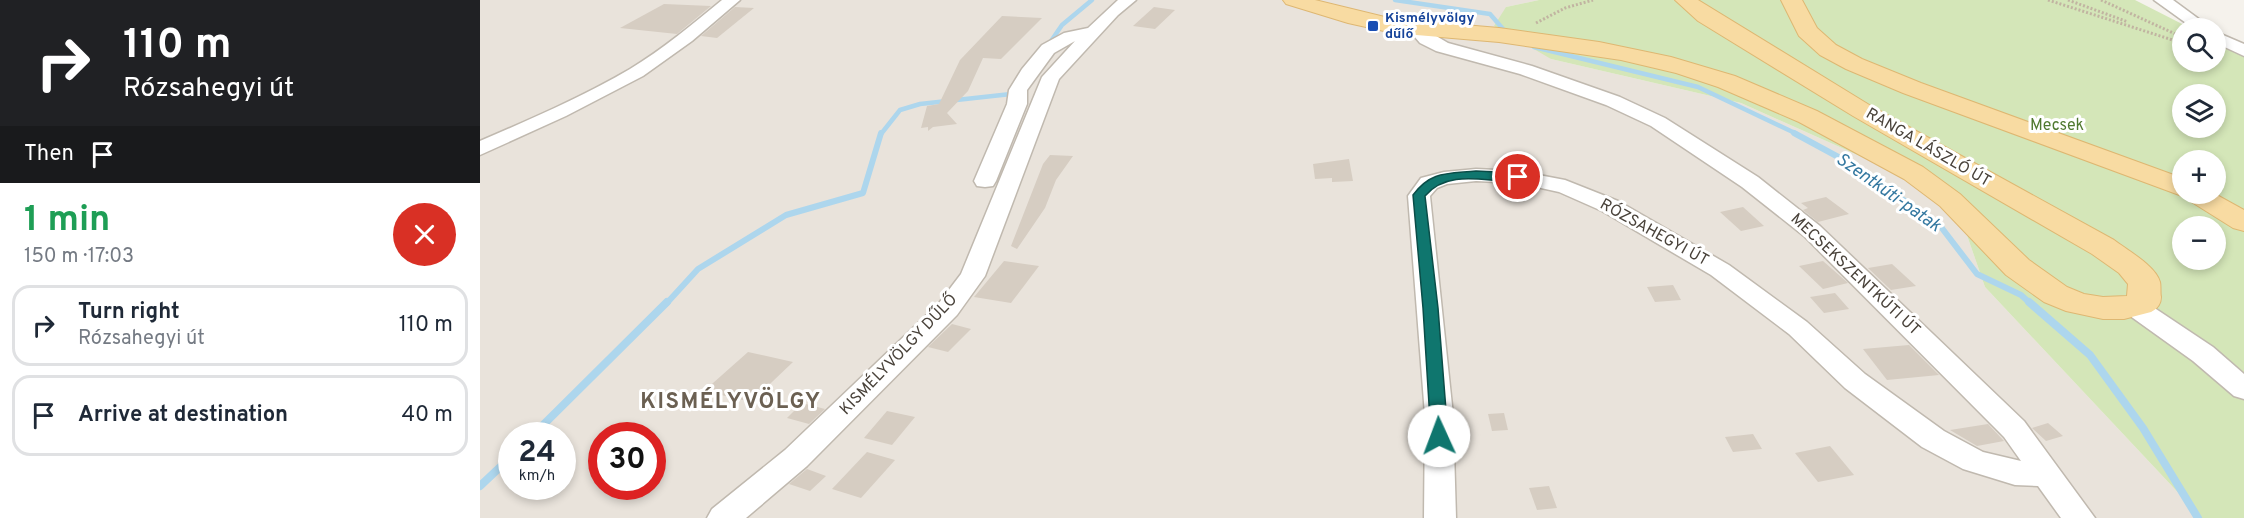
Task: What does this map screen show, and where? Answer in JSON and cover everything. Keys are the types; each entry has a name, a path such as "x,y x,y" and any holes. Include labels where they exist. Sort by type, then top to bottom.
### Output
{"main road":[{"path":"1293,0 1354,18 1416,29 1512,36 1618,53 1682,67 1777,101 1880,154 1933,187 1952,202 2010,264 2049,291 2067,300 2097,307 2135,307"},
{"name":"RANGA LÁSZLÓ ÚT","path":"1685,0 1706,16 1863,111 2103,247 2130,266 2144,282 2144,302 2135,307"},
{"path":"1791,0 1807,31 1828,50 1854,64 1912,88 2172,184"},
{"path":"2212,204 2244,222"}],"street":[{"path":"480,149 543,120 637,71 667,51 732,0"},
{"name":"KISMÉLYVÖLGY DŰLŐ","path":"723,518 796,458 948,309 973,276 1051,76 1093,32 1128,0"},
{"path":"2162,0 2188,18"},
{"name":"MECSEKSZENTKÚTI ÚT","path":"1416,29 1426,39 1442,47 1554,79 1613,101 1658,122 1750,182 1812,231 2014,429 2079,518"},
{"name":"KISMÉLYVÖLGY DŰLŐ","path":"985,181 1017,104 1018,90 1028,73 1048,49 1070,38 1093,32"},
{"path":"2226,42 2244,51"},
{"name":"RÓZSAHEGYI ÚT","path":"1440,518 1439,415 1419,195 1429,183 1444,178 1476,175 1518,177 1565,187 1610,206 1720,270 1798,328 1855,381 1934,439 1974,461 2015,473 2048,474"},
{"path":"2135,307 2203,354 2244,389"}],"path":[{"path":"1512,36 1565,8 1593,0"},
{"path":"2048,0 2172,40"},
{"path":"2068,0 2142,29"},
{"path":"2101,0 2172,32"}],"shaded area":[{"path":"480,0 1539,0 1506,7 1551,59 1741,103 1954,198 1985,287 2202,518 480,518"}],"green space":[{"name":"Mecsek","path":"1539,0 2135,0 2172,19 2172,72 2226,72 2226,47 2244,56 2244,518 2202,518 1985,287 1954,198 1741,103 1551,59 1494,26 1506,7"}],"building":[{"path":"664,4 711,6 677,34 620,28"},
{"path":"735,7 754,8 717,38 701,36"},
{"path":"1154,7 1175,10 1155,29 1133,26"},
{"path":"1002,16 1042,18 1001,59 983,58 968,91 947,113 957,124 933,127 928,131 928,127 921,128 927,106 939,104 960,60"},
{"path":"1050,155 1073,156 1056,180 1045,208 1017,249 1011,246 1043,164"},
{"path":"1349,159 1353,181 1332,182 1332,178 1315,179 1313,164"},
{"path":"1826,197 1849,214 1818,222 1803,210 1808,208 1801,203"},
{"path":"1743,207 1764,226 1741,231 1720,212"},
{"path":"1004,261 1039,266 1011,303 974,297"},
{"path":"1823,261 1848,283 1823,289 1799,266"},
{"path":"1892,264 1916,286 1891,290 1868,268"},
{"path":"1673,285 1681,300 1655,302 1647,287"},
{"path":"1835,293 1849,309 1824,313 1810,297"},
{"path":"952,324 971,329 948,352 928,347"},
{"path":"1909,345 1939,375 1887,380 1863,349"},
{"path":"748,352 793,362 751,402 704,391"},
{"path":"802,403 825,409 809,424 787,418"},
{"path":"887,411 915,417 892,445 864,438"},
{"path":"1504,413 1508,430 1492,431 1488,414"},
{"path":"2048,423 2063,436 2046,441 2032,428"},
{"path":"1988,424 2004,441 1977,446 1950,430"},
{"path":"1753,434 1762,449 1733,452 1725,437"},
{"path":"1830,446 1854,475 1818,482 1795,453"},
{"path":"867,452 895,460 861,498 832,489"},
{"path":"807,469 826,476 810,491 789,484"},
{"path":"1549,486 1557,508 1537,510 1529,488"}],"waterway":[{"path":"1049,44 1062,25 1092,0"},
{"name":"Szentkúti-patak","path":"1395,0 1490,14 1503,29"},
{"name":"Szentkúti-patak","path":"1534,47 1698,87 1797,134"},
{"path":"881,134 900,110 920,104 1011,94 1013,91"},
{"path":"666,304 698,269 786,215 863,193 881,133"},
{"name":"Szentkúti-patak","path":"1794,133 1842,159 1938,223 1977,274 2021,295 2031,304"},
{"path":"546,422 667,302"},
{"name":"Szentkúti-patak","path":"2029,302 2090,355 2143,428 2198,518"},
{"path":"480,486 498,469"}],"place":[{"name":"Kismélyvölgy dűlő","path":"1373,26"}],"district":[{"name":"KISMÉLYVÖLGY","path":"731,402"}],"route":[{"path":"1439,436 1419,195 1429,183 1444,178 1476,175 1518,177"}]}
